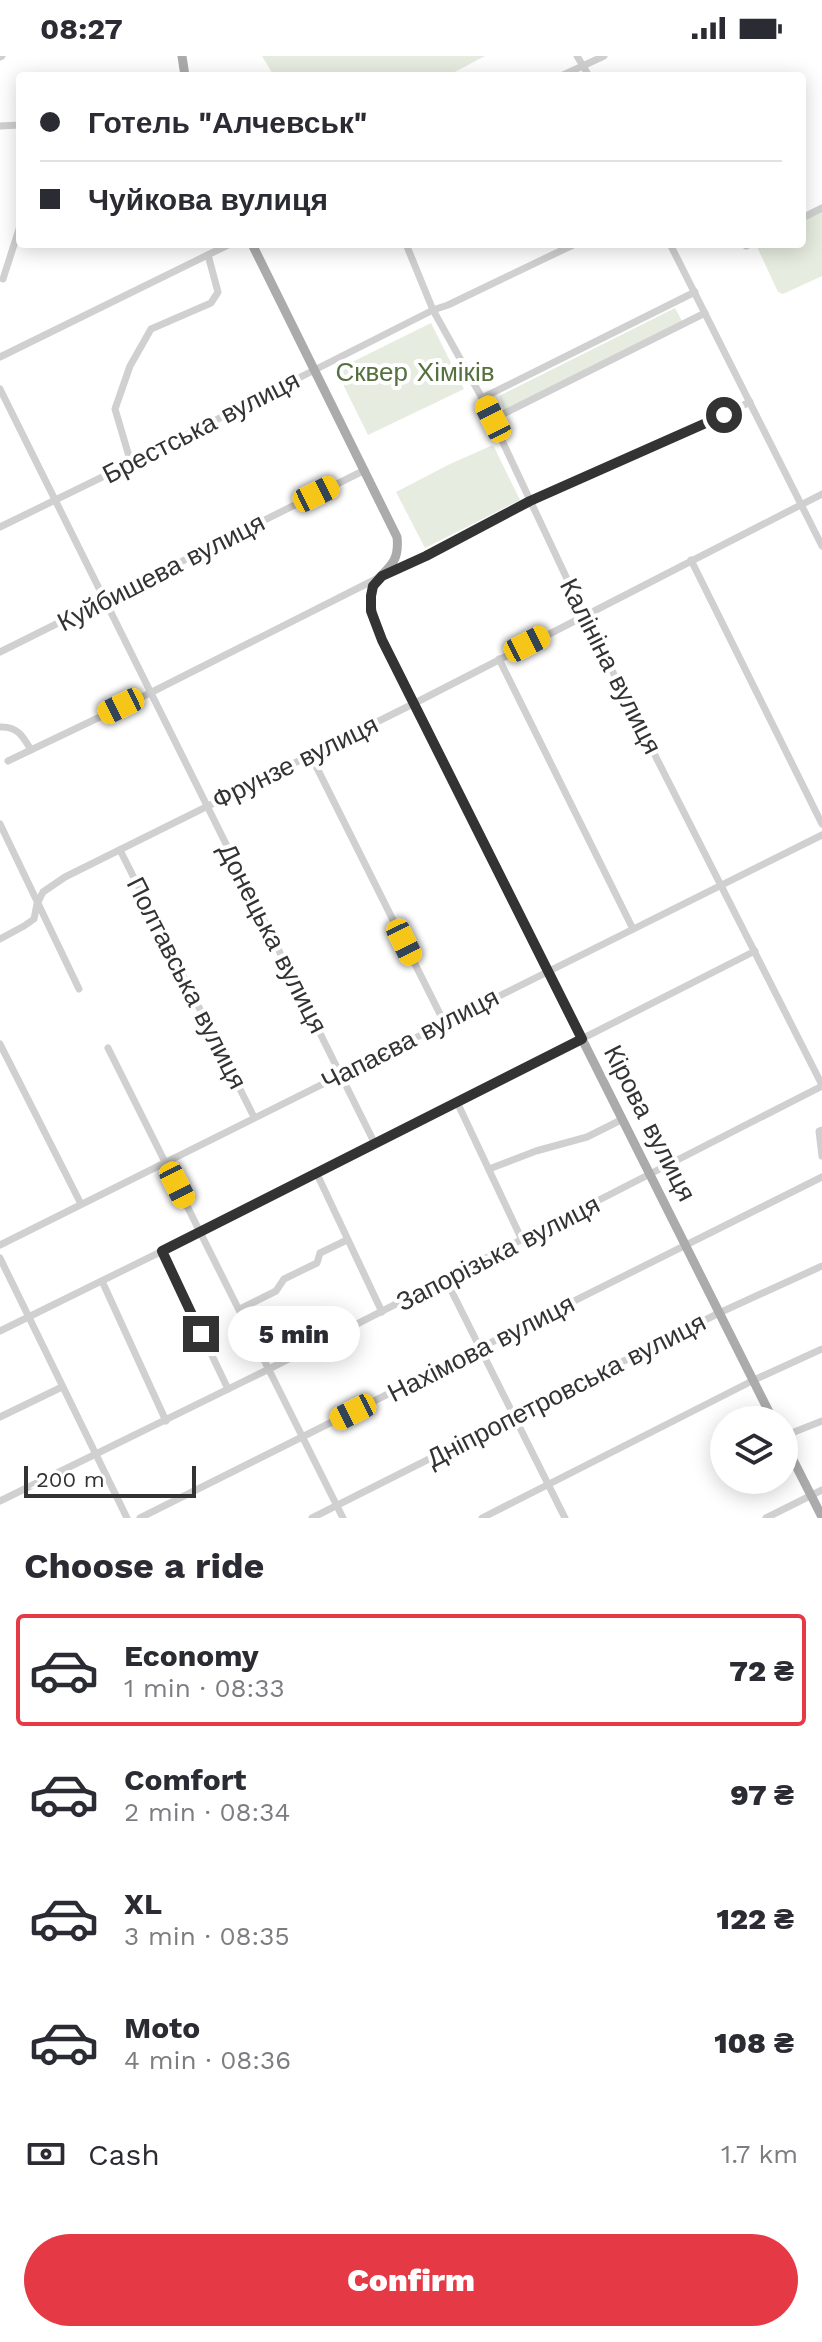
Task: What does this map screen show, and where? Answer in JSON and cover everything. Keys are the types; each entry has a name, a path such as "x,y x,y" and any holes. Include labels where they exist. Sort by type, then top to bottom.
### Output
{"main road":[{"name":"Кірова вулиця","path":"254,248 397,537 399,550 396,561 373,586 371,596 371,611 382,640 766,1406"},
{"path":"798,1468 822,1517"}],"street":[{"path":"577,56 587,72"},
{"path":"569,72 604,56"},
{"path":"3,279 16,238"},
{"path":"0,357 222,248"},
{"name":"Калініна вулиця","path":"408,248 433,310 493,419 584,615 822,1085"},
{"name":"Брестська вулиця","path":"0,527 433,310 567,248"},
{"path":"672,248 822,546"},
{"path":"131,463 115,409 130,366 151,329 211,303 218,292 208,255"},
{"path":"482,398 695,292"},
{"path":"493,419 705,313"},
{"name":"Донецька вулиця","path":"0,389 375,1144"},
{"path":"8,761 426,556 530,501 750,402"},
{"name":"Куйбишева вулиця","path":"0,652 365,470"},
{"name":"Фрунзе вулиця","path":"0,939 34,919 37,904 50,885 415,703 822,494"},
{"path":"691,560 822,824"},
{"path":"499,659 633,929"},
{"path":"0,727 18,731 31,750"},
{"path":"310,754 444,1022"},
{"path":"0,824 79,989"},
{"name":"Чапаєва вулиця","path":"0,1245 822,835"},
{"name":"Полтавська вулиця","path":"120,850 254,1117"},
{"path":"0,1331 755,951"},
{"path":"0,1044 81,1204"},
{"path":"108,1048 343,1518"},
{"name":"Запорізька вулиця","path":"0,1501 382,1312 822,1085"},
{"path":"457,1102 522,1240"},
{"path":"489,1169 536,1151 587,1137 623,1119"},
{"path":"822,1130 819,1131 822,1156"},
{"path":"317,1174 382,1312"},
{"name":"Нахімова вулиця","path":"140,1518 822,1177"},
{"path":"240,1309 276,1291 284,1279 317,1263 320,1253 347,1240"},
{"path":"162,1251 228,1389"},
{"path":"0,1258 127,1518"},
{"name":"Дніпропетровська вулиця","path":"312,1518 719,1313 822,1266"},
{"path":"445,1278 565,1518"},
{"path":"102,1281 166,1421"},
{"path":"482,1518 754,1380 822,1349"},
{"path":"0,1417 62,1387"},
{"path":"798,1432 822,1421"},
{"path":"766,1518 822,1490"}],"green space":[{"path":"262,56 485,56 455,72 272,72"},
{"path":"822,211 822,276 783,294 778,292 758,248 806,248 806,219"},
{"path":"675,308 682,321 504,410 499,396"},
{"name":"Сквер Хіміків","path":"431,323 464,389 368,435 336,370"},
{"path":"493,445 520,500 425,548 396,492"}],"route":[{"path":"201,1334 162,1251 582,1039 382,640 371,611 373,586 382,576 530,501 724,415"}]}
